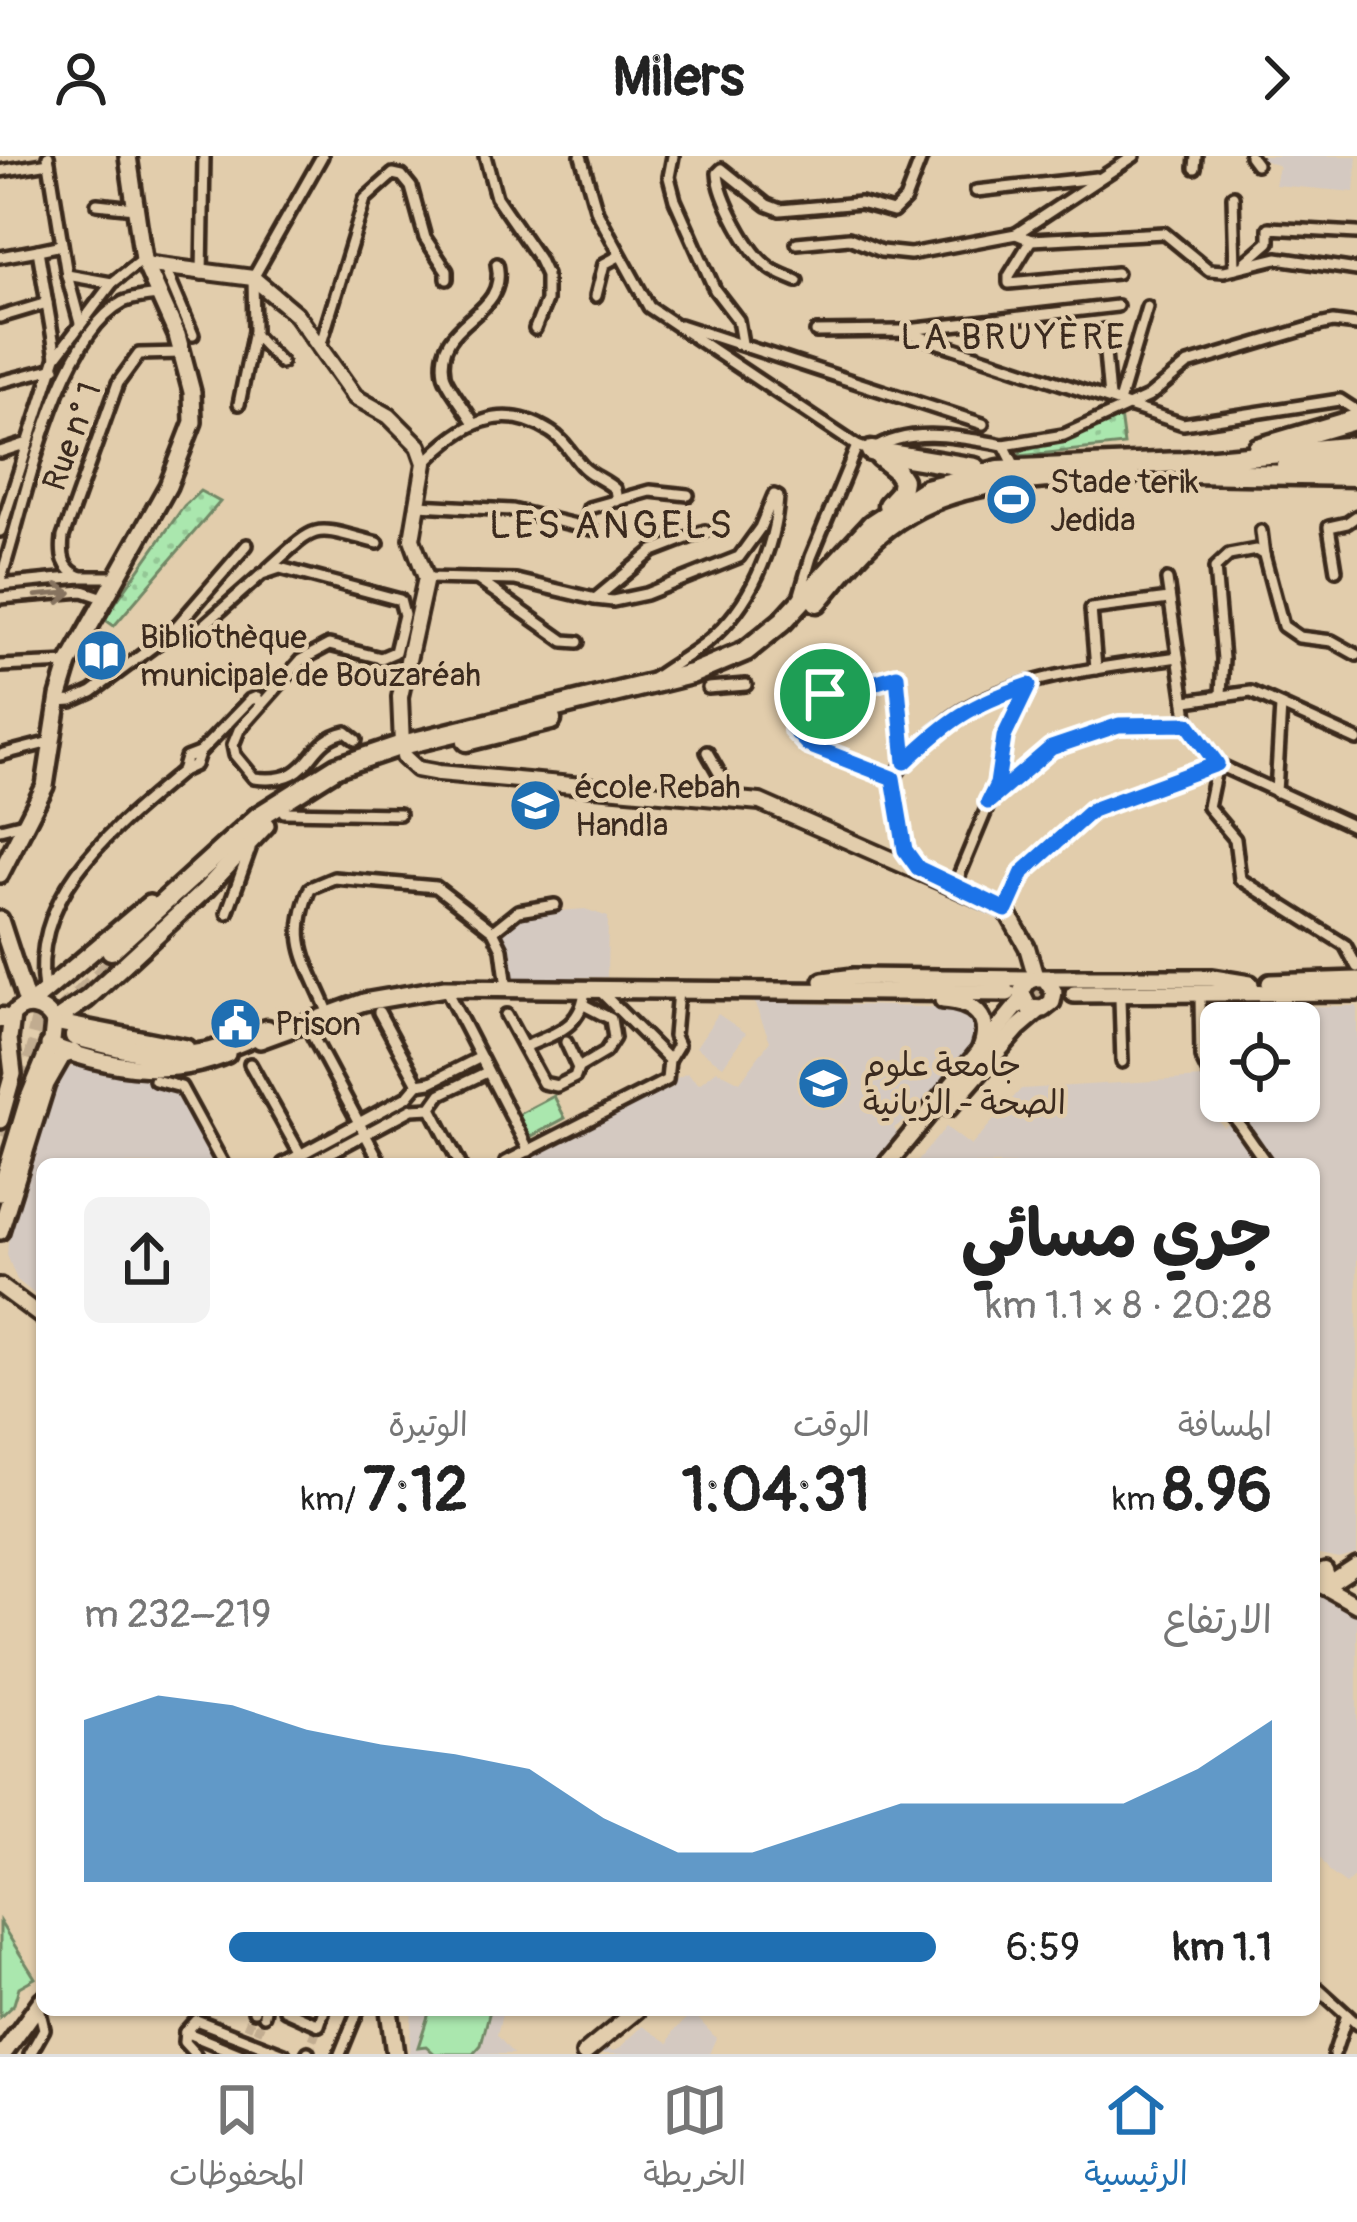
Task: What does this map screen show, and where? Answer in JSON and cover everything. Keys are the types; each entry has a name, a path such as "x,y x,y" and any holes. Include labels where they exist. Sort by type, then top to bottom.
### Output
{"highway":[{"path":"1196,467 1357,415"},
{"path":"1196,467 1357,446"},
{"path":"864,448 957,467 1196,467 1357,476"},
{"path":"260,826 348,775 403,751 700,671 746,651 798,605 899,492 902,481 895,469 864,448"},
{"path":"114,954 260,826 337,766 721,676 782,638 888,526 940,497 1012,481 1357,458"},
{"path":"872,524 939,484 1016,468"},
{"path":"79,1041 183,1056 209,1052 267,1030"},
{"path":"79,1041 171,1063 246,1056"}],"main road":[{"path":"0,874 45,786 69,663 168,486 193,422 192,392 182,353 143,261 128,156"},
{"path":"6,1027 130,920 260,826"},
{"path":"0,1192 54,1022 81,1004 206,889 260,826"},
{"path":"0,920 20,986 29,994 44,991"},
{"path":"0,943 12,1078 0,1120"},
{"path":"822,985 854,977 1213,978 1250,984"},
{"path":"892,1158 970,1066 1012,994 1038,979"},
{"path":"905,1158 1018,1028 1045,1006 1052,988 1038,979"},
{"path":"267,1030 326,1006 401,985 506,980 822,985 1012,994 1029,1008 1269,992"},
{"path":"1357,980 1074,992 1357,992"},
{"path":"6,1027 41,1009 79,1041 138,1067 188,1068 246,1056 364,1002 445,988 589,994 822,985 962,1002 984,1021 985,1038 970,1066"},
{"path":"6,1027 20,986"},
{"path":"910,997 1012,994"},
{"path":"0,1232 49,1078 62,1055 79,1041 81,1004"},
{"path":"6,1027 28,1050 79,1041"},
{"path":"6,2054 36,2014"},
{"path":"393,2016 398,2054"}],"street":[{"path":"202,274 204,156"},
{"path":"239,404 254,335 253,278 322,156"},
{"path":"484,156 496,197 546,275 546,301 535,328"},
{"path":"581,156 598,212 649,307 864,448 915,436 1004,446 1064,435 1118,402 1148,397 1188,364 1319,325 1357,325"},
{"path":"673,156 669,177 676,200 715,290 738,320 742,343"},
{"path":"797,281 773,271 757,257 719,188 718,173 722,169 780,210 860,202 892,212 905,200 922,156"},
{"path":"797,244 849,238 881,251 910,254 1016,234 1134,156"},
{"path":"0,171 48,160 80,324 79,352"},
{"path":"319,350 365,199 393,174 412,187 425,238 447,271 447,279"},
{"path":"976,191 1100,177"},
{"path":"1233,196 1237,267"},
{"path":"97,204 134,208"},
{"path":"1237,267 1268,242 1268,228 1357,233"},
{"path":"1016,234 1030,240 1164,232 1209,270 1277,258 1357,270"},
{"path":"1030,240 1009,284 1117,274"},
{"path":"0,257 62,245"},
{"path":"38,250 55,362"},
{"path":"596,296 604,264 619,256"},
{"path":"0,531 55,362 112,284 143,261 202,274 253,278 296,314 356,398 389,416 419,446 425,463 412,539 426,578 400,697 403,751 417,769 734,799 782,811 1006,910 1038,979"},
{"path":"473,422 444,376 443,350 449,337 497,290 497,264"},
{"path":"164,266 193,335"},
{"path":"67,275 112,284"},
{"path":"119,577 0,583 41,443 61,385 79,352 123,302 160,295"},
{"path":"0,317 47,303"},
{"path":"816,332 903,331 1117,306"},
{"path":"1118,402 1147,308"},
{"path":"668,321 983,424"},
{"path":"1102,330 1118,402"},
{"path":"903,331 1184,424 1340,400 1357,415"},
{"path":"254,335 281,363"},
{"name":"Rue n° 1","path":"81,577 63,560 63,537 118,383 139,354 182,353"},
{"path":"0,382 55,362"},
{"path":"425,463 473,422 520,419 552,432 586,471 615,489 617,501"},
{"path":"0,452 28,442 41,443"},
{"path":"1004,446 1016,468"},
{"path":"798,605 811,557 864,448"},
{"path":"22,460 29,457 35,463"},
{"path":"418,506 512,511 588,528 589,508 650,491 688,495"},
{"path":"426,578 515,580 613,601 646,594 726,565 749,546 774,495 778,497 774,538 734,614 707,641 642,686"},
{"path":"1336,570 1329,527 1347,524 1357,516"},
{"path":"170,634 193,635 202,630 309,532 322,529 378,543"},
{"path":"595,599 662,545 705,531"},
{"path":"1261,531 1283,626 1298,637 1332,641 1355,654 1357,637"},
{"path":"58,702 92,692 170,634 248,544"},
{"path":"1221,694 1215,568 1235,553 1256,550 1264,556"},
{"path":"262,574 280,568 400,600 404,615 395,652 381,658 329,644 301,660 239,730 233,745 239,765 254,778 289,777 315,758 331,735 346,732 356,740"},
{"path":"476,578 564,640 578,642"},
{"path":"1167,580 1188,724 1217,764 1357,828"},
{"path":"0,598 83,591 107,599"},
{"path":"1096,669 1090,609 1169,599"},
{"path":"938,879 918,868 905,850 893,778 953,717 979,702 1029,685 1178,657"},
{"path":"0,666 69,663"},
{"path":"893,778 808,745 794,730 796,713 803,704 897,676 905,762"},
{"path":"708,688 746,685"},
{"path":"955,886 997,784 1004,737 1029,685"},
{"path":"1186,701 1251,692 1357,740"},
{"path":"44,991 42,974 51,926 78,866 182,771 186,758 199,753 250,700 260,699 260,706"},
{"path":"1276,792 1281,706"},
{"path":"988,802 1051,748 1119,725 1188,724"},
{"path":"0,754 54,741"},
{"path":"707,752 734,799"},
{"path":"1006,910 1023,872 1092,810 1217,764"},
{"path":"1217,764 1208,807 1235,839 1240,879 1345,945 1357,968"},
{"path":"284,812 399,814"},
{"path":"1345,823 1357,818"},
{"path":"0,829 27,822"},
{"path":"226,913 260,826"},
{"path":"326,1006 302,952 297,919 310,888 334,878 436,887 494,931 506,980"},
{"path":"494,931 518,911 556,905"},
{"path":"1345,945 1357,940"},
{"path":"445,988 529,1151"},
{"path":"514,1158 667,1080 669,1060 678,1045 674,1036 678,989"},
{"path":"589,994 669,1060"},
{"path":"524,1047 573,1024 589,994"},
{"path":"506,1016 543,1083 557,1086 604,1052 614,1038 611,1019 589,994"},
{"path":"1200,998 1200,1002"},
{"path":"1120,999 1122,1062"},
{"path":"380,1012 418,1084"},
{"path":"312,1035 378,1158"},
{"path":"566,1042 578,1068"},
{"path":"246,1056 303,1158"},
{"path":"309,1158 361,1120 407,1097 418,1084 479,1058"},
{"path":"312,1158 412,1109 430,1108 441,1094 487,1072"},
{"path":"155,1081 182,1087 220,1158"},
{"path":"407,1097 412,1109"},
{"path":"430,1108 457,1158"},
{"path":"1238,1122 1264,1158"},
{"path":"0,1282 36,1313"},
{"path":"0,1301 36,1315"},
{"path":"1322,1579 1357,1565"},
{"path":"1322,1579 1357,1600"},
{"path":"1320,1990 1357,2024"},
{"path":"1334,2054 1347,2015"},
{"path":"31,2054 44,2029 42,2016"},
{"path":"340,2054 355,2016"},
{"path":"584,2054 630,2016"},
{"path":"195,2054 186,2048 185,2032 196,2020 250,2035 284,2054"},
{"path":"185,2032 239,2054"}],"shaded area":[{"path":"1254,156 1357,156 1354,192 1275,185 1279,166"},
{"path":"585,909 608,917 607,977 510,977 503,929 519,914"},
{"name":"جامعة علوم الصحة - الزيانية","path":"754,1002 959,1008 977,1023 977,1044 926,1107 894,1128 900,1138 882,1158 534,1158 530,1153 687,1073 699,1084 717,1070 740,1082 770,1041"},
{"path":"1320,1006 1357,1006 1357,1554 1339,1559 1320,1555 1320,1158 1268,1158 1243,1122 1320,1122"},
{"path":"718,1014 746,1033 723,1066 696,1047"},
{"path":"79,1060 180,1090 215,1158 36,1158 36,1295 17,1280 7,1255 8,1242 53,1082"},
{"path":"1200,1078 1200,1122 1219,1122 1224,1127 1230,1123 1256,1158 920,1158 946,1127 971,1146 1021,1089"},
{"path":"1320,1596 1357,1613 1357,1874 1346,1884 1320,1857"},
{"path":"412,2016 502,2016 497,2035 513,2054 409,2054"},
{"path":"696,2016 716,2038 709,2054 594,2054 607,2046 617,2050 643,2026 669,2043 674,2031"}],"green space":[{"path":"1120,415 1124,445 1019,456 1020,452 1066,439"},
{"path":"200,491 220,502 114,626 104,619 184,506"},
{"path":"554,1096 565,1118 530,1137 518,1115"},
{"path":"0,1922 35,1978 19,1987 14,2004 0,2017"},
{"path":"428,2016 488,2016 481,2045 473,2054 435,2054 426,2046 418,2047"}],"tunnel":[{"path":"1,1164 38,1041 118,958"},
{"path":"1008,989 1074,990"},
{"path":"3,1018 75,1036"},
{"path":"247,2028 252,2016"},
{"path":"257,2032 264,2016"},
{"path":"308,2052 319,2025"}],"place":[{"name":"Stade terik Jedida","path":"1011,500"},
{"name":"Bibliothèque municipale de Bouzaréah","path":"101,655"},
{"name":"école Rebah Handla","path":"536,805"},
{"name":"Prison","path":"236,1023"},
{"name":"جامعة علوم الصحة - الزيانية","path":"824,1083"}],"district":[{"name":"LA BRUYÈRE","path":"1014,336"},
{"name":"LES ANGELS","path":"612,524"}],"route":[{"path":"897,676 905,762 953,717 979,702 1029,685 1004,737 997,784 988,802 1051,748 1119,725 1188,724 1217,764 1092,810 1023,872 1006,910 918,868 905,850 893,778 808,745 794,730 796,713 803,704 825,694 897,676"}]}
